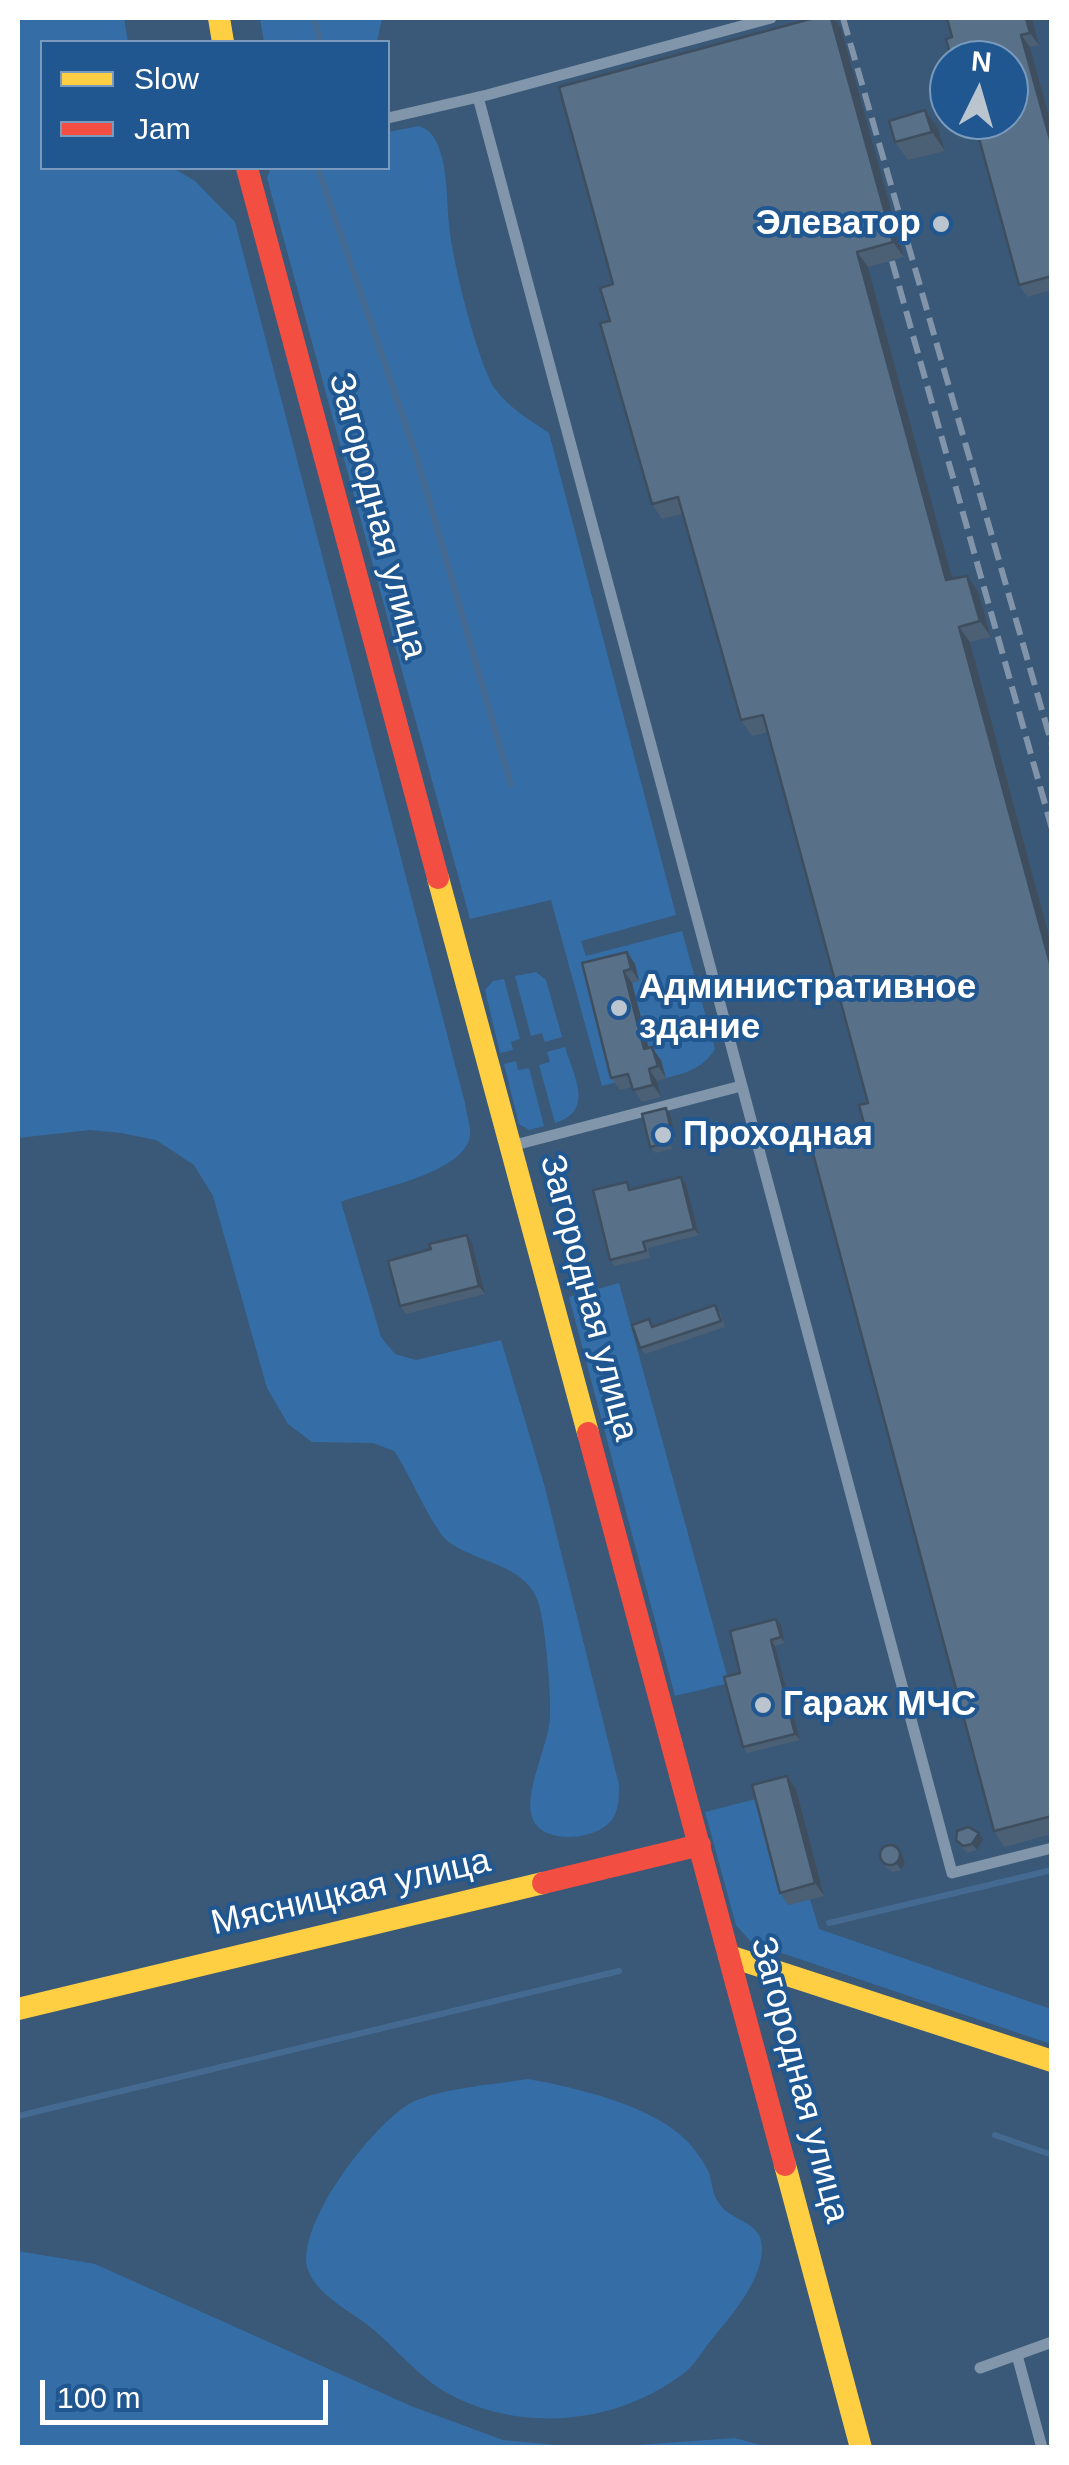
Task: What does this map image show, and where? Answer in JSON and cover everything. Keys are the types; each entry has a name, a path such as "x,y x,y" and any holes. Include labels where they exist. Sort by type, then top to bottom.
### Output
{"street":[{"name":"Загородная улица","path":"247,170 861,2448"},
{"name":"Мясницкая улица","path":"18,2009 700,1845"},
{"path":"729,1956 1052,2061"}],"lane":[{"path":"390,118 771,18"},
{"path":"478,96 952,1874 1052,1848"},
{"path":"511,1146 741,1086"},
{"path":"980,2368 1052,2342"},
{"path":"1017,2355 1042,2448"}],"shaded area":[{"path":"18,18 124,18 128,40 40,40 40,170 176,170 195,181 235,222 470,1128 465,1149 436,1170 341,1202 381,1337 395,1354 416,1360 501,1340 544,1484 619,1785 614,1817 603,1828 581,1836 556,1836 537,1826 532,1817 531,1796 550,1710 543,1622 530,1587 510,1571 460,1549 442,1535 394,1451 373,1443 312,1442 288,1424 267,1388 213,1196 194,1165 156,1140 121,1133 90,1130 18,1138"},
{"path":"260,18 382,18 377,40 264,40"},
{"path":"419,126 434,137 442,157 455,261 473,334 488,375 507,402 549,433 676,915 581,941 586,956 682,931 715,1049 688,1072 666,1078 661,1059 652,1061 632,983 634,964 618,1082 602,1086 551,900 470,919 267,178 270,170 390,170 390,132"},
{"path":"536,972 546,980 562,1037 545,1042 542,1033 531,1036 515,976"},
{"path":"504,979 520,1039 511,1042 513,1050 500,1053 485,990 493,981"},
{"path":"565,1047 578,1102 567,1118 555,1123 539,1065 550,1062 547,1052"},
{"path":"516,1061 518,1070 529,1068 544,1126 529,1130 519,1124 504,1064"},
{"path":"619,1283 729,1683 675,1696 569,1297"},
{"path":"760,1798 788,1905 810,1899 819,1929 1051,2009 1051,2044 752,1943 736,1925 705,1812"},
{"path":"528,2079 613,2100 673,2129 705,2165 719,2203 752,2227 761,2239 761,2260 751,2286 691,2367 657,2391 597,2413 533,2418 471,2404 442,2390 374,2330 328,2296 308,2270 307,2251 313,2227 326,2201 342,2174 381,2127 417,2100"},
{"path":"18,2251 95,2264 411,2406 503,2440 577,2447 18,2447"},
{"path":"735,2438 768,2447 609,2447"}],"building":[{"path":"814,18 831,18 893,242 857,252 946,580 967,576 980,621 959,627 1052,971 1052,1816 994,1831 810,1142 865,1127 859,1105 868,1103 763,715 741,720 678,497 652,504 600,323 610,321 600,288 613,284 559,87"},
{"path":"947,18 1026,18 1030,33 1021,35 1022,40 946,40 952,37"},
{"path":"1029,64 1052,147 1052,276 1019,285 979,140 1029,140"},
{"path":"925,110 929,133 895,142 889,121"},
{"name":"Административное здание","path":"627,952 631,969 624,971 644,1049 652,1047 658,1066 649,1069 653,1085 633,1090 628,1074 611,1078 582,963"},
{"name":"Проходная","path":"666,1108 672,1133 665,1135 667,1143 650,1147 642,1114"},
{"path":"681,1177 694,1229 643,1242 646,1251 610,1260 593,1190 627,1182 629,1190"},
{"path":"467,1235 479,1286 400,1306 388,1261 431,1249 429,1244"},
{"path":"715,1305 721,1321 640,1348 632,1325 649,1319 652,1327"},
{"path":"776,1619 781,1637 771,1640 795,1734 743,1747 724,1677 740,1673 730,1631"},
{"path":"787,1776 815,1883 780,1893 752,1785"},
{"path":"968,1827 979,1833 972,1844 963,1846 956,1840 957,1831"},
{"path":"890,1845 900,1855 890,1865 880,1855"}],"waterway":[{"path":"314,18 320,40"},
{"path":"319,170 416,455 511,785"},
{"path":"829,1923 1052,1870"},
{"path":"18,2116 619,1971"},
{"path":"995,2135 1052,2155"}],"railway":[{"path":"843,18 1052,745"},
{"path":"892,261 1052,829"}],"traffic: slow":[{"path":"219,18 223,40"},
{"path":"438,878 588,1433"},
{"path":"18,2009 543,1883"},
{"path":"729,1956 1052,2061"},
{"path":"785,2165 861,2448"}],"traffic: jam":[{"path":"248,170 438,878"},
{"path":"588,1433 785,2165"},
{"path":"543,1883 700,1845"}],"place":[{"name":"Элеватор","path":"941,224"},
{"name":"Административное здание","path":"619,1008"},
{"name":"Проходная","path":"663,1135"},
{"name":"Гараж МЧС","path":"763,1705"}]}
